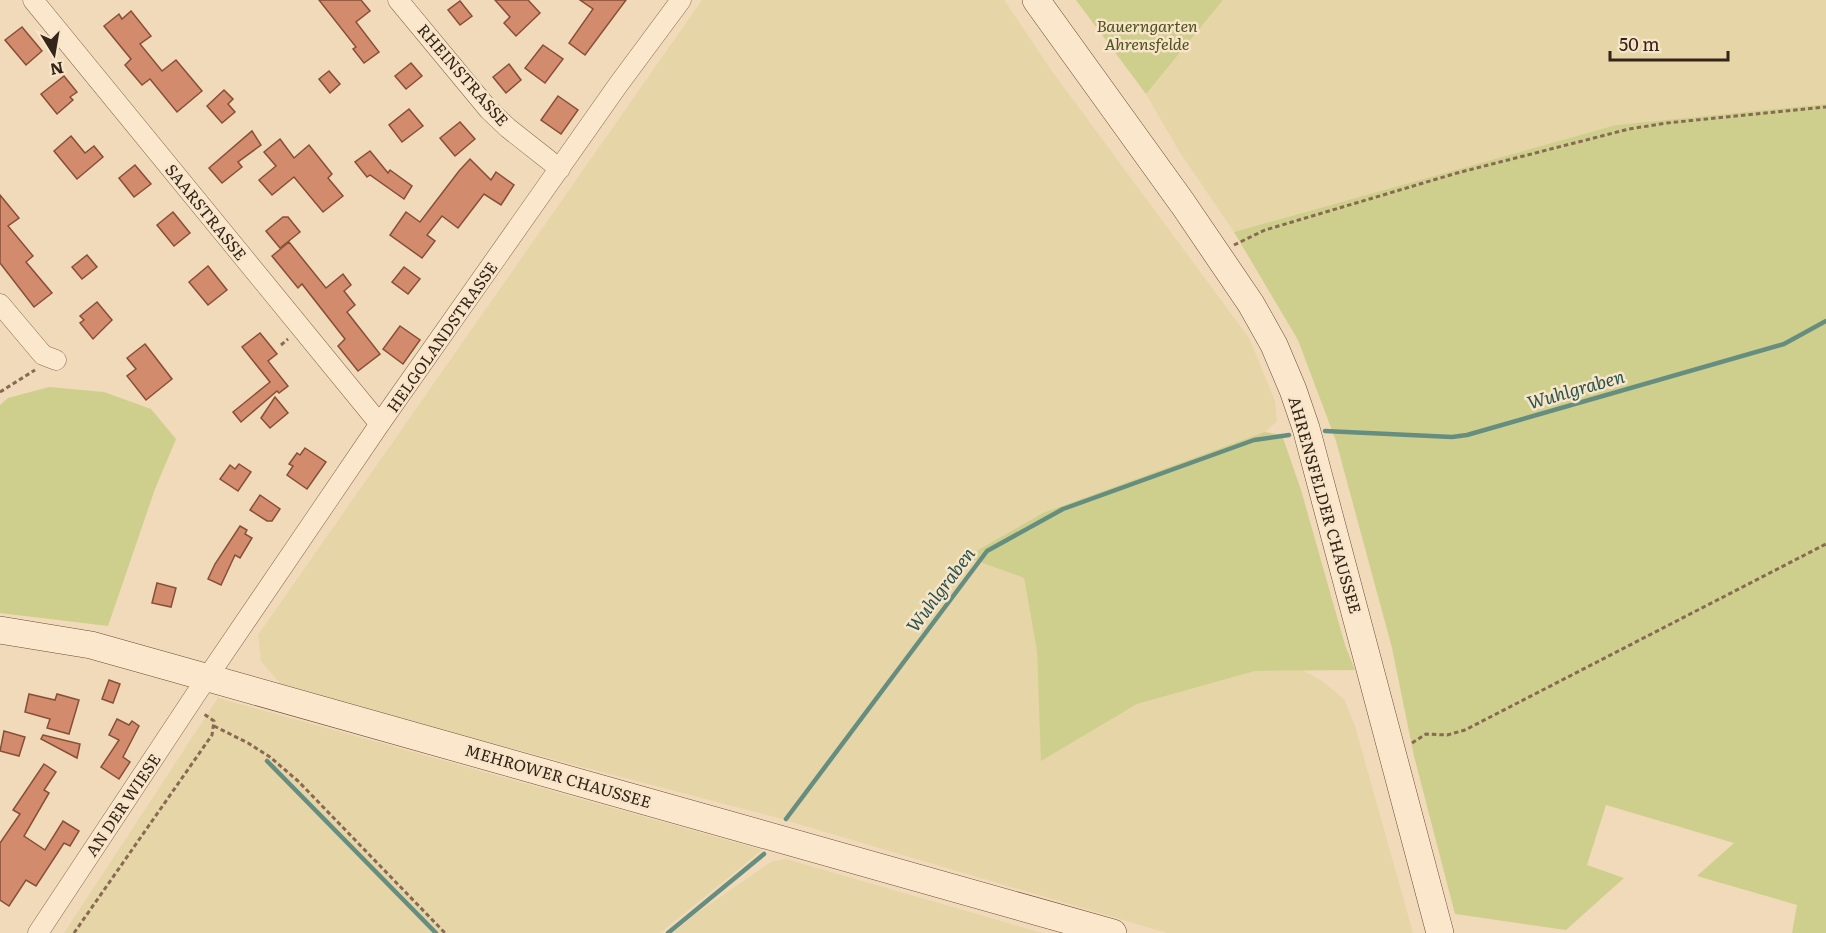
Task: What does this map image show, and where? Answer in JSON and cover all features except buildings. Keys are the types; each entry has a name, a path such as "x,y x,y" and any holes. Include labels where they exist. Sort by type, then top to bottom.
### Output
{"main road":[{"name":"AHRENSFELDER CHAUSSEE","path":"1036,0 1218,256 1251,304 1274,345 1306,428 1440,933"},
{"name":"MEHROWER CHAUSSEE","path":"0,630 91,645 1113,933"}],"street":[{"name":"SAARSTRASSE","path":"33,0 374,417 381,422"},
{"name":"RHEINSTRASSE","path":"398,0 489,110 560,169"},
{"name":"HELGOLANDSTRASSE","path":"208,677 381,422 681,0"},
{"path":"0,303 50,358"},
{"name":"AN DER WIESE","path":"38,933 208,677"}],"path":[{"path":"1218,256 1240,241 1264,230 1457,173 1629,129 1826,107"},
{"path":"281,345 289,339"},
{"path":"0,392 50,358"},
{"path":"1393,754 1426,734 1447,735 1465,730 1826,543"},
{"path":"74,933 212,735 214,721 191,703"},
{"path":"214,726 270,757 298,781 446,933"}],"shaded area":[{"path":"702,0 1004,0 1051,70 1249,338 1275,401 1277,421 1265,432 966,557 1024,578 1037,651 1042,760 1137,704 1255,671 1302,670 1322,681 1344,699 1355,726 1413,933 1167,933 778,818 285,689 261,661 258,635"},
{"path":"1223,0 1826,0 1826,104 1616,125 1234,232 1179,151 1146,94"},
{"path":"218,698 762,850 660,933 64,933"},
{"path":"786,859 1042,933 673,933 697,913 771,862"}],"green space":[{"name":"Bauerngarten Ahrensfelde","path":"1076,0 1223,0 1146,94"},
{"path":"1826,104 1826,933 1792,933 1797,905 1697,876 1734,843 1606,805 1587,865 1624,878 1566,930 1455,914 1414,756 1392,648 1336,441 1298,340 1234,232 1616,125"},
{"path":"49,387 104,392 151,409 176,439 155,489 108,626 0,613 0,405 8,398"},
{"path":"1265,432 1282,435 1301,490 1345,645 1355,670 1255,671 1137,704 1041,761 1037,651 1024,578 966,557 1043,513"}],"waterway":[{"name":"Wuhlgraben","path":"1325,431 1452,437 1467,435 1784,344 1826,321"},
{"name":"Wuhlgraben","path":"786,819 987,551 1063,509 1254,440 1289,435"},
{"path":"267,761 436,933"},
{"name":"Wuhlgraben","path":"668,933 764,854"}]}
